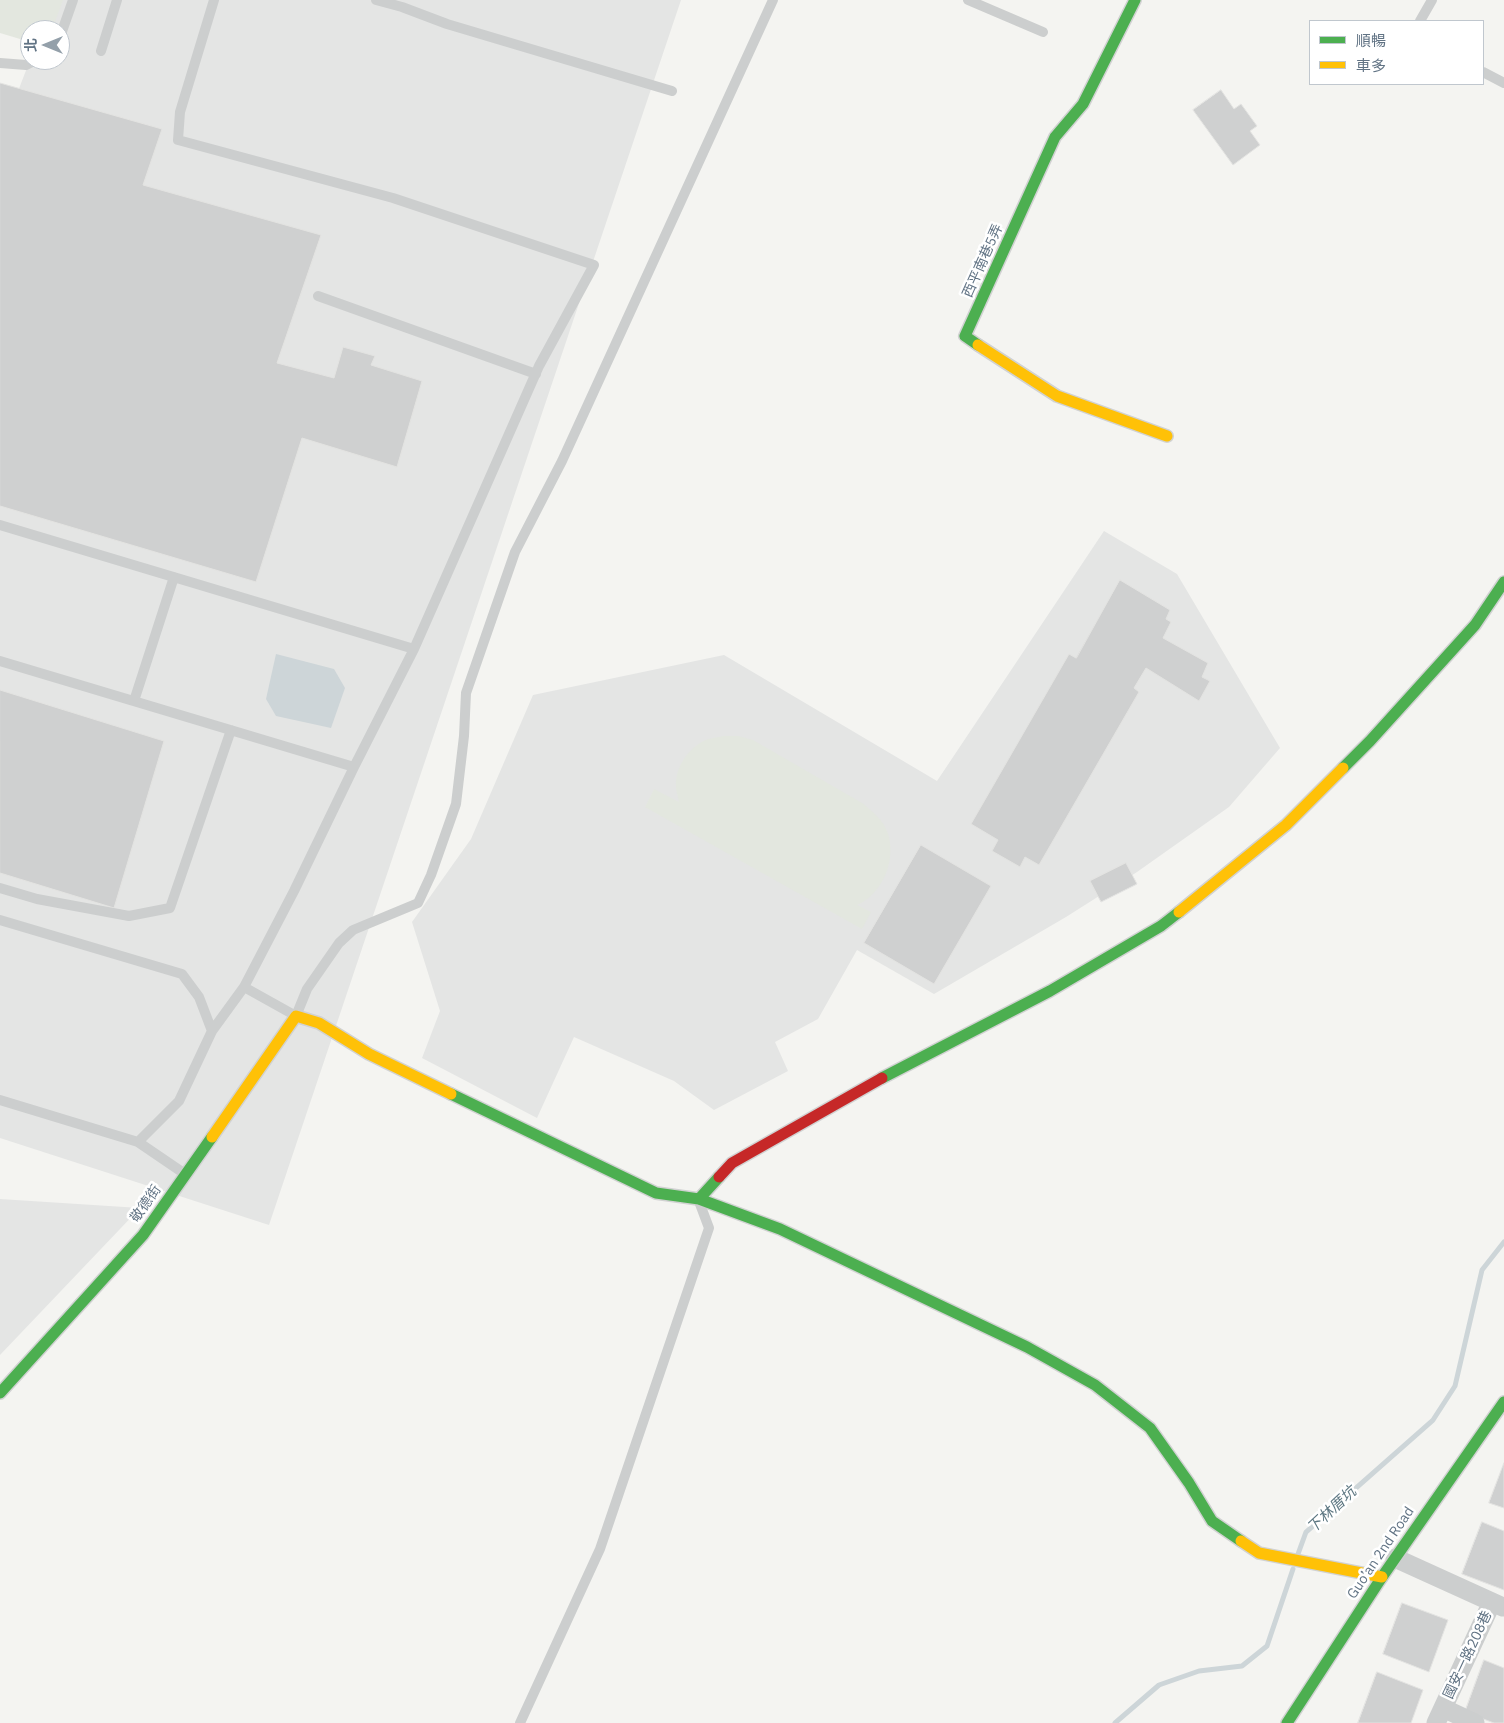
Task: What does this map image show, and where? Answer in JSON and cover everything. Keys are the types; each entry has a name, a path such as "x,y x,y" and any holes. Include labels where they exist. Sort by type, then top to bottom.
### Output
{"street":[{"name":"西平南巷5弄","path":"1135,0 1083,104 1055,137 965,336 1057,396 1167,436"},
{"path":"699,1199 732,1163 908,1063 1050,992 1161,926 1286,825 1370,741 1475,625 1504,582"},
{"name":"敬德街","path":"0,1393 143,1235 296,1016"},
{"path":"296,1016 319,1023 369,1054 656,1193 699,1199 780,1229 1027,1347 1095,1385 1150,1428 1189,1483 1212,1521 1260,1553 1306,1564 1382,1576"},
{"name":"Guo’an 2nd Road","path":"1287,1723 1382,1576 1504,1402"},
{"path":"1395,1558 1498,1605"},
{"name":"國安一路208巷","path":"1475,1723 1440,1716 1498,1605"}],"lane":[{"path":"66,20 73,0"},
{"path":"101,52 117,0"},
{"path":"138,1142 179,1101 212,1031 244,987 294,892 354,767 414,649 536,374 594,265 393,198 178,140 180,112 214,0"},
{"path":"376,0 402,7 447,24 672,91"},
{"path":"244,987 296,1016 307,988 339,943 353,930 418,903 431,875 456,804 464,736 466,693 515,552 562,461 773,0"},
{"path":"968,0 1043,32"},
{"path":"1421,20 1432,0"},
{"path":"0,63 20,65"},
{"path":"1484,73 1504,83"},
{"path":"318,296 536,374"},
{"path":"0,525 414,649"},
{"path":"134,701 174,577"},
{"path":"0,661 354,767"},
{"path":"0,888 37,899 129,916 170,908 231,730"},
{"path":"0,920 182,974 200,997 212,1031"},
{"path":"0,1100 138,1142 186,1174"},
{"path":"520,1723 600,1550 709,1228 699,1199"}],"shaded area":[{"path":"0,0 63,0 56,20 20,20 20,39 0,33"},
{"path":"54,0 681,0 269,1225 0,1138 0,94 15,99 26,70 70,70 70,20 46,20"},
{"path":"1104,531 1177,574 1280,748 1229,807 1137,872 1066,917 934,994 857,950 818,1019 775,1042 788,1071 714,1110 674,1081 574,1037 537,1118 422,1058 440,1011 412,922 471,839 533,695 724,655 937,781"},
{"path":"276,654 334,669 345,688 331,728 276,716 266,699"},
{"path":"724,736 738,736 753,740 862,803 882,822 889,836 890,859 882,882 867,899 857,905 871,912 862,929 645,807 654,789 679,802 676,779 685,758 701,742"},
{"path":"0,1199 140,1208 0,1355"}],"building":[{"path":"0,83 162,129 143,185 321,235 277,363 334,378 343,347 375,356 371,365 422,381 397,467 302,438 256,582 0,506"},
{"path":"1221,90 1234,109 1241,104 1257,126 1250,131 1260,145 1233,165 1193,110"},
{"path":"1120,580 1170,610 1166,619 1171,622 1163,638 1208,663 1202,677 1210,681 1199,701 1146,668 1134,688 1139,692 1039,865 1025,857 1020,867 992,851 998,840 971,824 1069,654 1076,658"},
{"path":"0,690 164,741 114,908 0,873"},
{"path":"921,845 991,886 934,984 864,943"},
{"path":"1126,863 1137,884 1101,902 1090,881"},
{"path":"1504,1463 1504,1508 1489,1503"},
{"path":"1482,1522 1504,1531 1504,1590 1462,1574"},
{"path":"1402,1603 1448,1620 1429,1672 1383,1654"},
{"path":"1484,1660 1504,1668 1504,1723 1494,1723 1465,1712"},
{"path":"1377,1672 1423,1690 1411,1723 1358,1723"}],"waterway":[{"name":"下林厝坑","path":"1298,1554 1306,1532 1433,1420 1455,1386 1482,1270 1504,1242"},
{"name":"下林厝坑","path":"1115,1723 1159,1685 1199,1671 1242,1666 1267,1646 1293,1569"}],"traffic: fast":[{"path":"978,345 965,336 1055,137 1083,104 1135,0"},
{"path":"1343,768 1370,741 1475,625 1504,582"},
{"path":"882,1078 1050,991 1161,926 1179,912"},
{"path":"451,1094 656,1193 699,1199 719,1177"},
{"path":"0,1393 143,1235 212,1137"},
{"path":"699,1199 780,1229 1027,1347 1095,1385 1150,1428 1189,1483 1212,1521 1241,1541"},
{"path":"1287,1723 1382,1577 1504,1402"}],"traffic: slow":[{"path":"978,345 1057,396 1167,436"},
{"path":"1179,912 1286,825 1343,768"},
{"path":"212,1137 296,1016 319,1023 369,1054 451,1094"},
{"path":"1241,1541 1259,1553 1382,1577"}],"traffic: jam":[{"path":"719,1177 732,1163 882,1078"}]}
